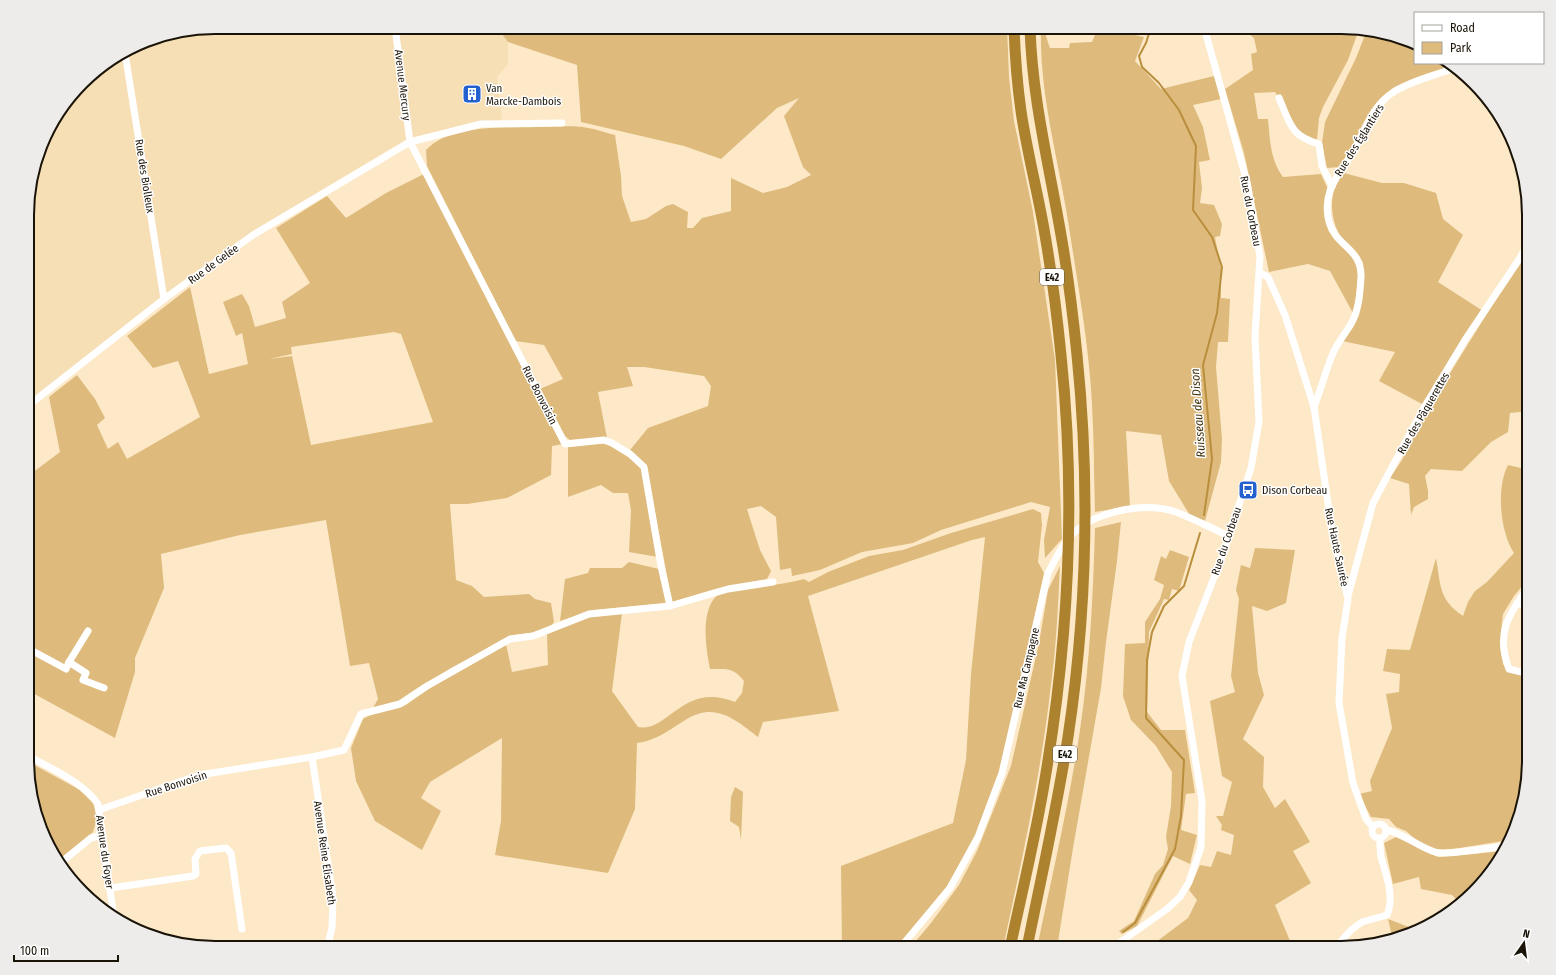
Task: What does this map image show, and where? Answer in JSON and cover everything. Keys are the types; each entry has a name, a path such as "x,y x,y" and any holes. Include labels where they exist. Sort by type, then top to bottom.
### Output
{"highway":[{"name":"E42","path":"1011,941 1044,789 1053,731 1064,630 1070,530 1068,458 1060,349 1045,234 1022,112 1016,67 1014,34"},
{"name":"E42","path":"1028,941 1060,784 1068,735 1081,618 1086,516 1082,420 1076,348 1060,233 1037,110 1032,67 1030,34"}],"street":[{"name":"Avenue Mercury","path":"397,34 410,142"},
{"name":"Rue du Corbeau","path":"1122,941 1168,908 1180,897 1189,882 1201,847 1202,801 1182,676 1189,642 1229,536 1251,468 1258,437 1259,399 1255,336 1260,256 1247,182 1206,34"},
{"name":"Rue des Biolleux","path":"126,58 164,299"},
{"name":"Rue des Églantiers","path":"1314,407 1334,352 1357,309 1361,275 1359,260 1335,236 1331,228 1327,208 1329,193 1335,177 1353,151 1372,114 1381,102 1393,92 1449,70"},
{"name":"Rue des Églantiers","path":"1279,98 1296,134 1305,140 1319,144 1322,166 1332,186"},
{"name":"Rue de Gelée","path":"34,401 164,299 253,235 410,142 480,124 562,123"},
{"name":"Rue Bonvoisin","path":"99,810 199,775 312,757 344,750 361,714 400,704 427,686 510,639 533,636 589,614 670,606 661,566 644,467 630,454 604,440 565,444 410,142"},
{"name":"Rue des Pâquerettes","path":"1348,598 1373,503 1379,488 1422,411 1522,254"},
{"name":"Rue Haute Saurée","path":"1260,273 1268,277 1285,315 1314,407 1333,538 1348,598 1342,638 1339,702 1353,783 1365,818 1373,827 1372,832 1374,837 1380,838 1381,856 1387,875 1390,895 1389,910 1387,915 1362,922 1351,930 1341,941"},
{"name":"Rue Ma Campagne","path":"906,941 950,888 978,836 1002,773 1048,573 1061,549 1077,530 1099,517 1125,509 1147,508 1175,512 1229,536"},
{"path":"670,606 728,589 773,582"},
{"path":"1522,596 1509,615 1504,632 1506,661 1509,669 1522,672"},
{"path":"1517,603 1522,604"},
{"path":"34,652 66,669 88,631"},
{"path":"69,662 86,673 83,680 104,688"},
{"name":"Avenue Reine Elisabeth","path":"312,757 333,897 332,928 329,941"},
{"path":"34,759 87,791 98,804 99,810"},
{"name":"Avenue du Foyer","path":"99,810 113,909"},
{"path":"1373,827 1376,824 1382,824 1387,830 1397,833 1419,846 1436,853 1500,847"},
{"path":"1380,838 1385,837 1387,830"},
{"path":"65,859 91,838 102,835"},
{"path":"111,888 193,876 196,874 195,859 200,850 226,848 231,853 242,929"}],"shaded area":[{"path":"204,34 502,34 508,42 508,64 497,77 502,120 408,138 250,233 162,298 34,399 34,204 37,180 48,146 58,125 71,105 87,87 105,71 125,58 146,48 180,37"}],"green space":[{"path":"502,34 1007,34 1009,77 1014,121 1033,212 1055,360 1062,539 1045,558 1044,540 1050,507 1031,502 941,530 913,543 862,552 820,570 792,576 791,568 780,570 776,517 761,506 747,509 760,550 771,571 767,579 715,589 672,602 646,465 630,450 648,428 708,406 711,386 704,376 644,367 627,367 633,386 598,392 607,438 571,441 565,436 540,389 563,379 544,345 515,341 427,166 426,150 449,136 478,129 562,126 591,129 615,135 621,176 622,196 631,222 646,219 666,206 673,204 688,212 687,228 693,228 702,218 731,211 731,178 763,193 787,187 811,175 803,167 784,116 799,98 777,108 721,159 684,146 581,122 577,65 508,42"},
{"path":"1041,34 1047,34 1046,36 1050,48 1069,48 1070,43 1092,42 1095,34 1130,34 1144,37 1135,61 1161,89 1214,76 1221,99 1193,105 1203,127 1210,160 1199,162 1202,188 1200,203 1214,205 1222,224 1220,236 1215,237 1221,268 1221,298 1230,299 1228,342 1218,342 1216,367 1222,439 1221,462 1205,521 1191,517 1169,481 1161,435 1126,431 1130,506 1095,512 1091,382 1083,316 1065,202 1046,103 1041,52"},
{"path":"1249,34 1357,35 1348,60 1323,107 1319,118 1317,140 1302,136 1275,92 1254,93 1258,119 1268,119 1270,142 1275,164 1283,177 1321,174 1327,187 1327,219 1356,258 1359,273 1354,315 1330,271 1308,264 1269,272 1244,153 1225,89 1253,70 1251,54 1257,52 1254,38"},
{"path":"1365,36 1376,37 1414,50 1414,64 1440,64 1446,68 1412,80 1384,95 1372,108 1345,159 1339,167 1327,168 1322,143 1325,122 1356,58"},
{"path":"1344,173 1382,183 1404,183 1436,193 1443,219 1463,235 1438,282 1483,311 1422,404 1379,381 1395,352 1342,341 1359,315 1363,285 1363,263 1341,237 1332,213 1335,187"},
{"path":"424,174 563,444 552,446 551,475 507,498 467,504 450,504 456,580 472,586 484,597 529,594 535,599 551,603 554,622 550,627 537,632 515,635 451,668 401,700 373,708 378,699 369,663 350,666 326,520 240,535 161,554 164,588 135,658 135,672 115,738 34,694 34,472 60,452 49,397 77,375 95,399 105,418 97,425 108,449 118,442 127,459 200,417 178,361 153,368 127,336 190,287 209,374 248,364 242,333 236,336 223,302 242,294 249,306 255,327 286,318 282,302 310,283 276,228 327,196 346,218 386,193","holes":["394,332 401,334 433,422 311,445 292,356 269,359 292,354 291,347"]},
{"path":"1522,257 1522,412 1510,413 1508,432 1491,442 1462,471 1431,469 1425,476 1428,499 1414,507 1411,515 1409,484 1390,478 1402,460 1432,402"},
{"path":"599,443 611,444 630,456 643,469 658,557 629,552 631,510 628,493 613,493 601,485 568,497 568,447"},
{"path":"1508,465 1522,468 1522,586 1503,614 1501,631 1503,664 1508,671 1522,674 1522,771 1519,795 1516,807 1502,841 1441,851 1421,844 1406,831 1396,827 1389,819 1371,817 1359,794 1372,791 1370,781 1392,728 1386,694 1399,692 1400,674 1383,671 1387,649 1410,650 1436,558 1442,591 1449,604 1463,616 1468,602 1475,591 1487,582 1514,553 1505,534 1501,510 1504,475"},
{"path":"1033,509 1041,513 1042,525 1038,562 1044,573 1005,756 974,841 945,890 904,941 842,941 841,866 953,823 966,760 971,674 985,537 972,540 808,596 839,711 763,722 758,737 738,722 723,714 706,712 690,717 657,737 637,743 635,809 608,873 495,855 501,821 502,738 430,782 421,798 441,811 422,850 375,821 356,781 351,748 363,719 373,713 406,705 430,687 506,644 512,672 548,665 547,634 593,615 622,613 612,691 638,727 649,727 658,723 689,702 702,698 717,697 735,702 742,693 744,681 733,671 725,669 710,669 707,651 706,629 709,608 713,599 720,593 730,590 776,585 804,579 809,582 828,572 869,556 903,550 951,533"},
{"path":"1121,522 1101,688 1058,941 1039,941 1066,813 1080,730 1090,629 1095,528"},
{"path":"1255,548 1295,550 1286,603 1267,611 1252,606 1258,673 1264,695 1243,739 1264,757 1263,787 1275,808 1285,799 1310,842 1293,851 1311,883 1275,905 1290,941 1157,941 1188,918 1197,900 1189,890 1200,865 1211,867 1217,851 1231,855 1234,835 1221,830 1222,825 1216,816 1223,816 1232,782 1222,776 1210,701 1235,692 1231,676 1239,599 1236,590 1241,565 1250,568"},
{"path":"1170,550 1189,557 1179,591 1172,589 1169,600 1164,599 1149,632 1147,712 1161,730 1185,730 1195,793 1186,794 1181,830 1197,835 1190,864 1173,856 1137,926 1122,934 1119,931 1134,921 1155,874 1163,865 1168,849 1166,837 1171,806 1172,772 1156,746 1131,720 1123,696 1125,644 1145,643 1145,622 1160,599 1164,585 1154,580 1161,556 1166,559"},
{"path":"629,562 659,569 668,603 594,610 560,621 565,579 588,573 590,568 622,568"},
{"path":"1060,566 1058,614 1046,725 1030,821 1005,941 916,941 959,885 977,851 1011,766 1039,643 1048,590"},
{"path":"34,765 80,790 93,803 97,818 93,832 64,858 53,840 40,807 37,795"},
{"path":"735,787 743,792 741,840 739,827 730,821 731,797"},
{"path":"1396,837 1438,857 1497,852 1485,870 1456,899 1452,895 1421,889 1419,877 1393,884 1384,843"},
{"path":"1388,919 1409,927 1399,931 1391,934"}],"waterway":[{"name":"Ruisseau de Dison","path":"1149,34 1139,56 1142,67 1159,83 1179,110 1196,146 1193,210 1212,237 1222,267 1217,313 1203,365 1212,459 1204,515"},
{"name":"Ruisseau de Dison","path":"1123,932 1135,923 1175,849 1181,816 1184,760 1146,718 1147,660 1152,632 1164,606 1184,586 1200,533"}],"place":[{"name":"Van Marcke-Dambois","path":"472,94"},
{"name":"Dison Corbeau","path":"1248,490"}]}
